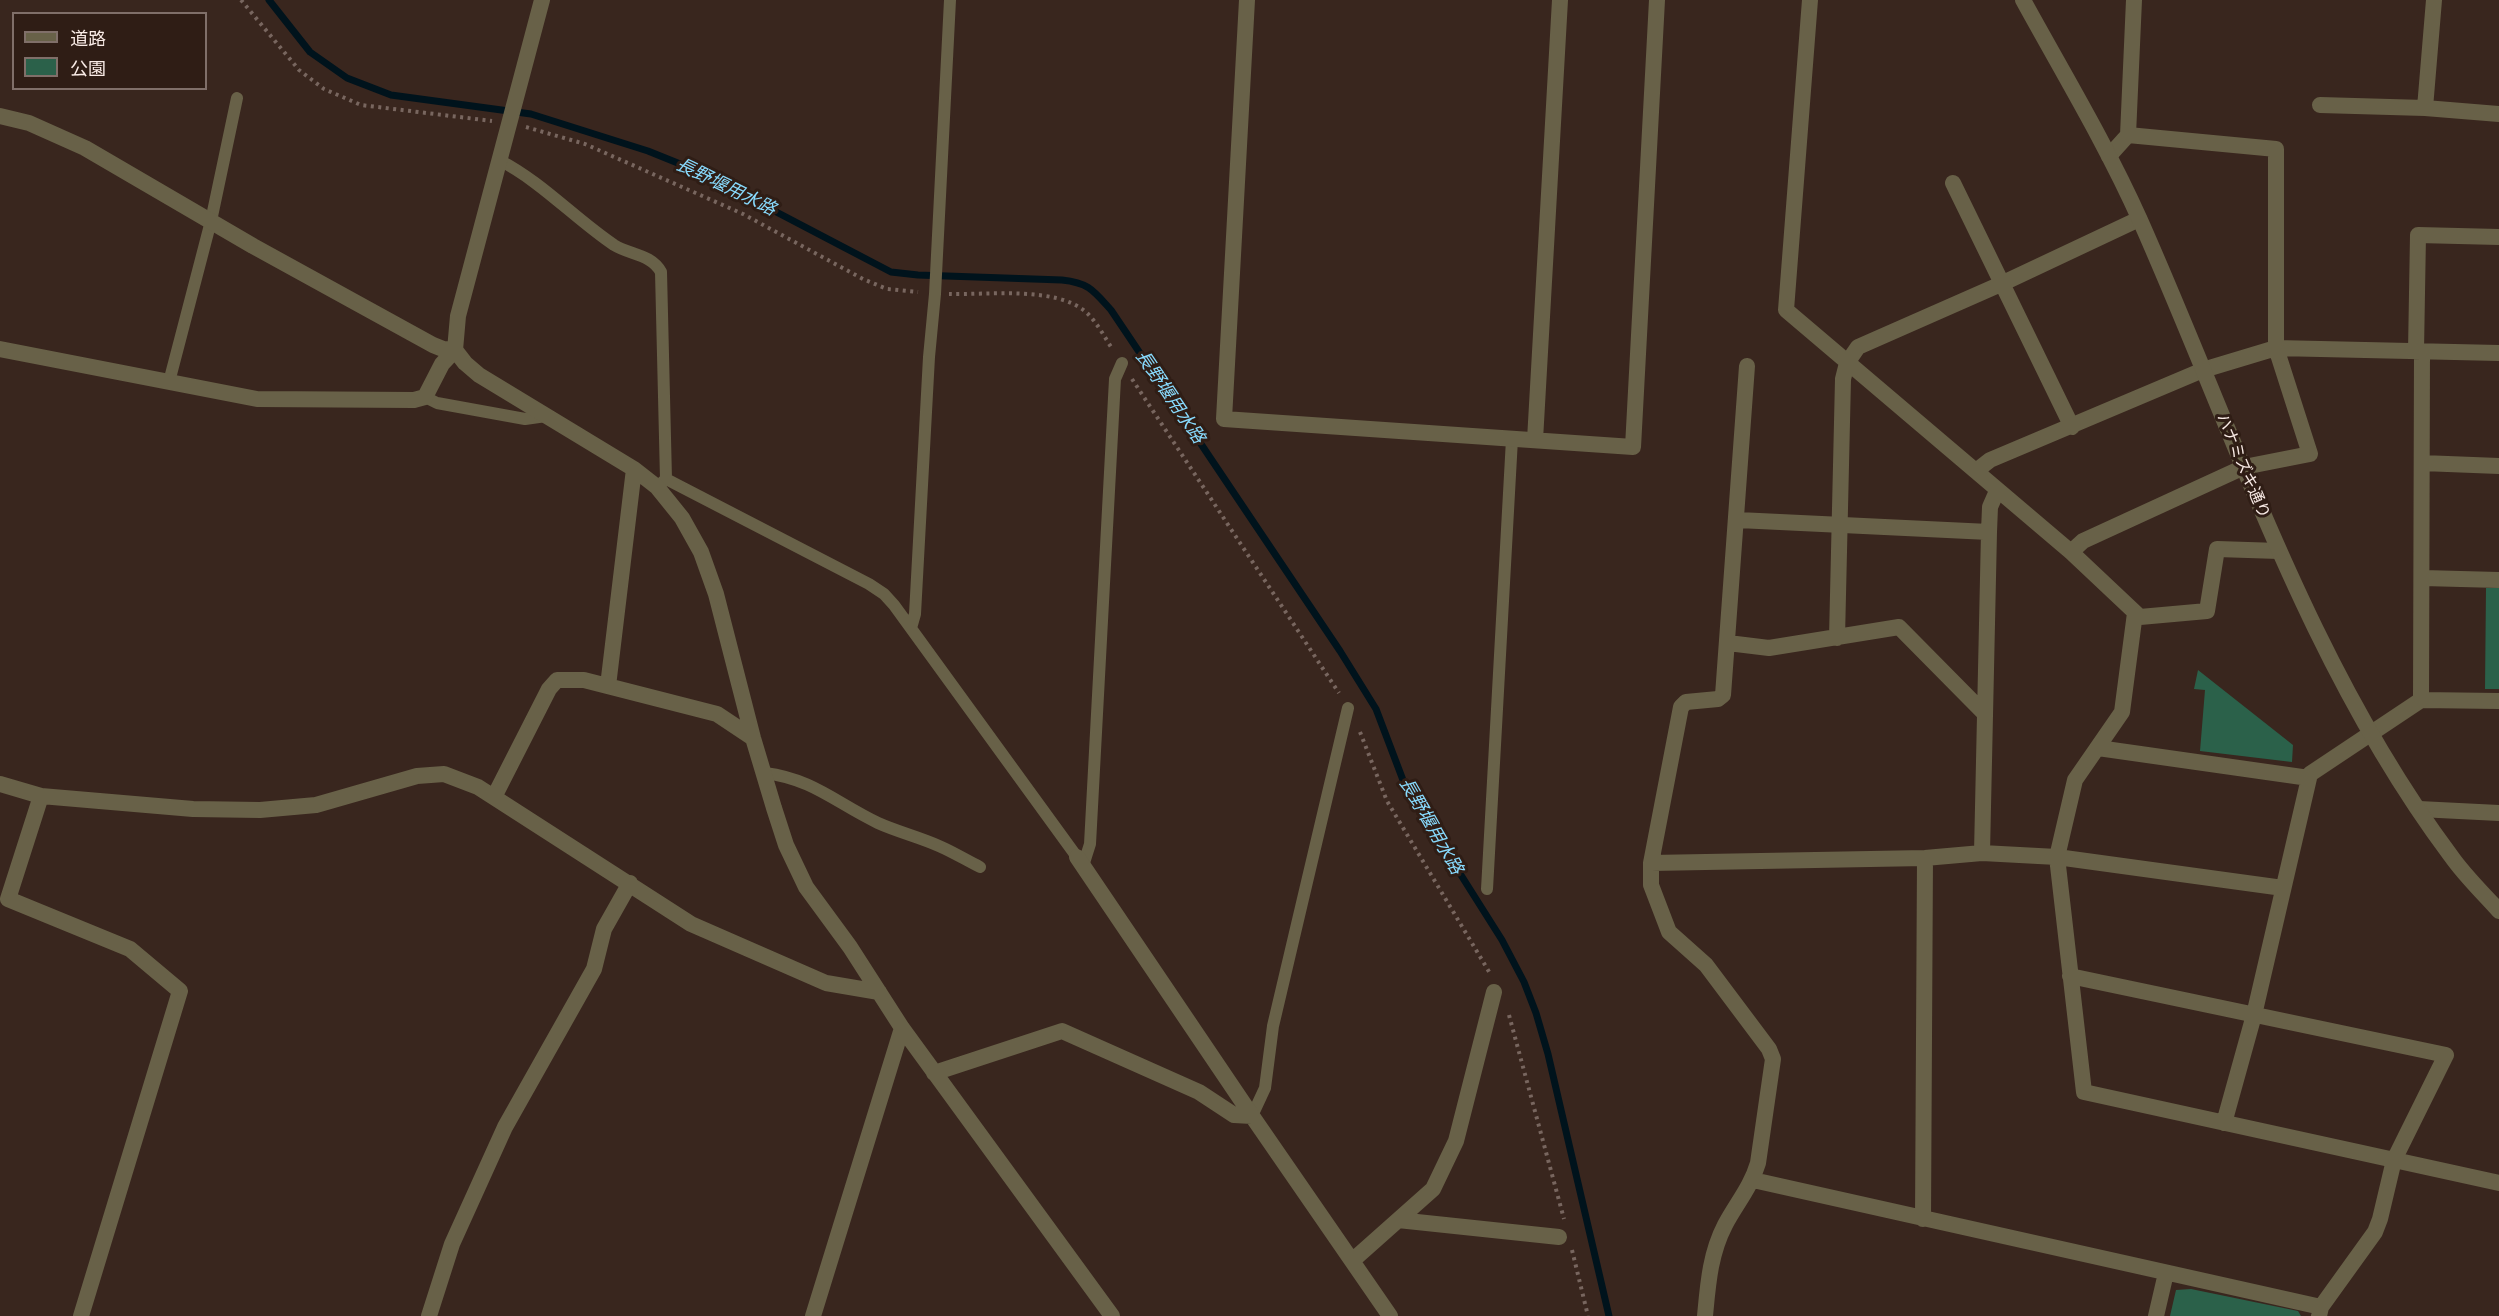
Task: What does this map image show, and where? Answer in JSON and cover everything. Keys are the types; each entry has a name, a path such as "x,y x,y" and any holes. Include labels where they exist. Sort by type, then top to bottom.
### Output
{"street":[{"path":"0,349 257,399 414,400 425,397 442,364 455,350 458,316 542,0"},
{"path":"1247,0 1224,419 1633,447 1657,0"},
{"path":"1535,440 1560,0"},
{"path":"1810,0 1786,310 2071,552 2140,617 2207,611 2217,549 2279,551"},
{"name":"ハナミズキ通り","path":"2023,0 2109,156 2139,219 2279,551 2323,645 2370,734 2452,858 2499,911"},
{"path":"2109,156 2128,135 2134,0"},
{"path":"2425,108 2434,0"},
{"path":"2320,105 2425,108 2499,114"},
{"path":"0,116 29,123 85,148 253,246 433,345 455,350 479,375 661,483 701,552 716,594 753,738 786,845 806,887 850,947 934,1073 1112,1316"},
{"path":"2071,552 2083,541 2244,468 2310,454 2276,348 2276,149 2128,135"},
{"path":"1953,183 2073,427"},
{"path":"1837,638 1843,379 1847,363 1858,347 2001,284 2139,219"},
{"path":"2421,700 2423,578 2418,236 2499,237"},
{"path":"1976,471 1990,460 2073,427 2203,370 2276,348 2499,353"},
{"path":"1705,1316 1710,1265 1715,1248 1725,1225 1753,1179 1758,1163 1773,1059 1769,1049 1706,965 1669,932 1651,885 1651,863 1681,707 1686,702 1718,699 1723,695 1738,520 1747,366"},
{"path":"2422,464 2499,466"},
{"path":"608,686 634,469"},
{"path":"1982,854 1990,507 1997,491"},
{"path":"1738,520 1989,532"},
{"path":"2423,578 2499,580"},
{"path":"2135,613 2122,712 2075,780 2057,857 2084,1092 2499,1183"},
{"path":"1728,643 1769,648 1899,627 1984,713"},
{"path":"494,797 549,690 558,680 584,680 717,714 753,738"},
{"path":"2224,1123 2254,1015 2310,774 2421,700 2499,701"},
{"path":"2098,748 2309,778"},
{"path":"0,784 41,796 194,809 260,810 316,805 417,776 444,774 478,787 691,924 826,983 879,992"},
{"path":"41,796 8,899 130,949 180,991 81,1316"},
{"path":"2419,808 2499,813"},
{"path":"1651,863 1925,858 1982,854 2057,857 2283,888"},
{"path":"1923,1219 1925,858"},
{"path":"1080,861 1390,1316"},
{"path":"429,1316 452,1244 505,1126 594,969 604,929 630,883"},
{"path":"1753,1179 2166,1273 2320,1311 2375,1232 2394,1160 2446,1055 2070,976"},
{"path":"1352,1261 1433,1189 1456,1141 1494,992"},
{"path":"813,1316 902,1028"},
{"path":"934,1073 1062,1031 1199,1092 1234,1114 1252,1116"},
{"path":"1398,1220 1559,1237"},
{"path":"2156,1316 2166,1273"}],"lane":[{"path":"911,628 915,614 929,357 936,287 950,0"},
{"path":"169,382 211,221 237,98"},
{"path":"499,160 521,172 616,246 655,262 661,272 661,483 869,584 894,605 1080,861 1090,844 1115,379 1122,363"},
{"path":"425,397 437,403 525,419 546,416"},
{"path":"1487,889 1512,439"},
{"path":"1252,1116 1265,1088 1274,1026 1348,708"},
{"path":"765,773 811,784 865,816 939,846 980,867"}],"path":[{"path":"241,0 299,70 324,88 361,105 493,121"},
{"path":"526,127 585,144 743,214 863,279 887,289 924,293"}],"green space":[{"path":"2486,588 2499,588 2499,689 2485,689"},
{"path":"2198,670 2293,745 2292,762 2200,751 2205,690 2194,689"},
{"path":"2191,1289 2298,1311 2301,1316 2170,1316 2176,1290"}],"waterway":[{"name":"長野堰用水路","path":"269,0 310,52 347,78 391,95 531,114 648,151 700,172 891,272 1062,280 1079,283 1095,293 1111,310 1340,651 1376,709 1406,788 1502,940 1524,982 1548,1054 1609,1316"}]}
